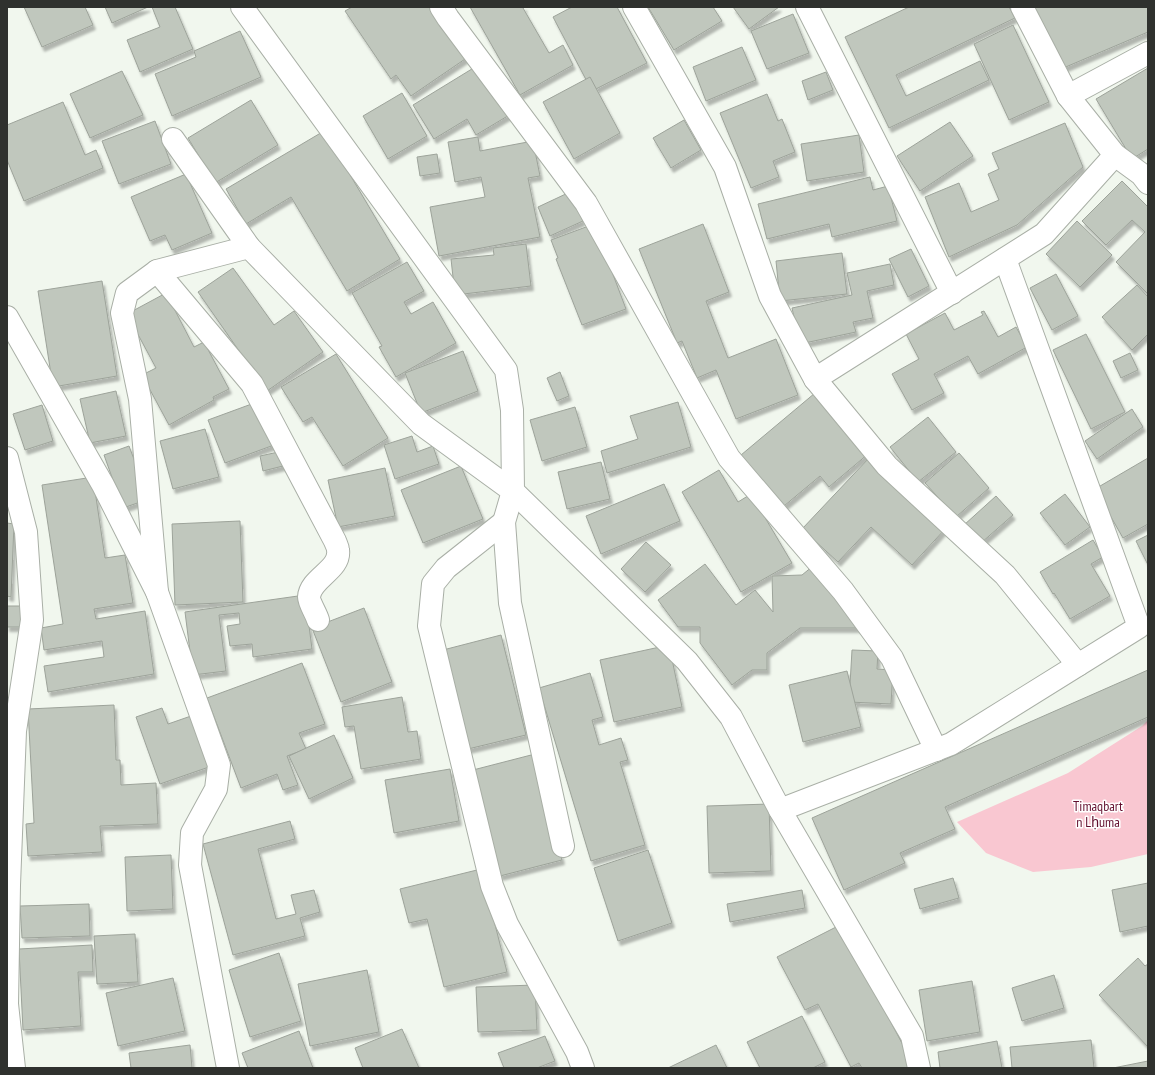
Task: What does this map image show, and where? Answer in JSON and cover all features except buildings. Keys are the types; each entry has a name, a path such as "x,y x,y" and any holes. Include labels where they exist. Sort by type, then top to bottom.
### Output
{"street":[{"path":"242,7 506,370 512,410 513,491 504,522 510,603 563,846"},
{"path":"441,7 586,203 729,458 842,591 892,658 936,750"},
{"path":"634,7 725,167 770,296 815,379 887,466 1005,574 1078,665"},
{"path":"807,7 952,293"},
{"path":"1022,7 1068,96 1115,155 1141,174 1148,183"},
{"path":"1068,96 1148,53"},
{"path":"173,139 249,247 421,424 513,491 687,661 731,717 780,810 912,1036 919,1068"},
{"path":"815,379 1044,234 1115,155"},
{"path":"157,592 140,399 122,313 127,293 157,271 249,247"},
{"path":"780,810 951,744 1144,622 1005,259"},
{"path":"157,271 252,384 335,541 338,551 337,561 314,585 308,598 318,620"},
{"path":"7,316 103,485 157,592 219,764 216,789 192,833 190,865 228,1068"},
{"path":"7,458 26,532 32,620 15,731 9,885 7,1004 14,1068"},
{"path":"504,522 446,568 433,584 429,626 492,886 507,924 577,1052 583,1068"}],"green space":[{"name":"Timaqbart n Lḥuma","path":"1148,720 1148,854 1091,867 1033,872 986,853 957,822 1068,773 1142,726"}]}
